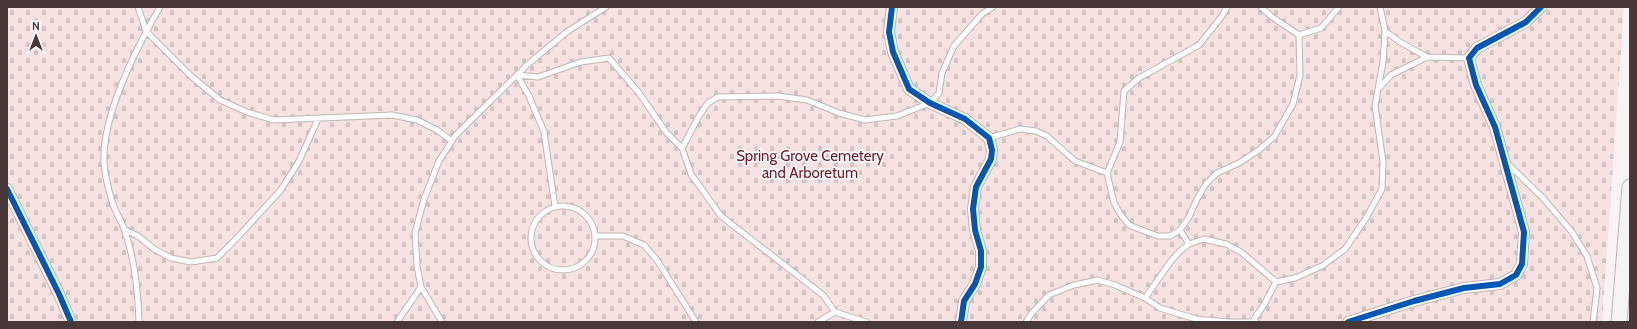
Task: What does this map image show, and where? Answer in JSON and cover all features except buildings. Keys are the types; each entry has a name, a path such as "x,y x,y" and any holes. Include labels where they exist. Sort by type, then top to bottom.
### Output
{"main road":[{"path":"1619,322 1629,223 1630,187"}],"street":[{"path":"892,7 890,32 893,52 900,72 909,89 930,103 965,118 989,138 992,150 991,159 976,187 973,209 975,230 980,250 981,267 975,284 964,301 961,322"},
{"path":"1348,322 1414,301 1464,288 1500,284 1516,275 1522,264 1524,232 1495,127 1476,86 1469,58 1477,48 1526,22 1541,7"},
{"path":"7,189 59,294 71,322"}],"lane":[{"path":"138,7 146,31 191,76 220,100 247,112 274,120 392,115 417,120 437,130 452,141"},
{"path":"139,322 138,297 132,256 125,230 114,206 105,171 104,141 112,109 146,31 160,7"},
{"path":"442,322 421,287 417,266 415,233 424,199 436,168 452,141 528,64 568,31 606,7"},
{"path":"682,148 708,103 718,97 778,96 807,100 839,113 865,120 897,116 930,103 939,94 942,73 954,46 982,14 993,7"},
{"path":"1227,7 1222,16 1199,45 1139,78 1124,91 1120,142 1107,173 1114,203 1120,215 1129,225 1158,236 1170,236 1180,230 1189,217 1206,184 1217,173 1239,163 1259,150 1274,137 1293,104 1300,75 1299,35"},
{"path":"1261,7 1272,17 1299,35"},
{"path":"1299,35 1321,28 1339,7"},
{"path":"1276,282 1295,278 1322,266 1345,249 1369,213 1382,189 1384,162 1375,106 1383,62 1385,31 1380,7"},
{"path":"1385,31 1400,42 1427,57 1469,58"},
{"path":"1379,88 1391,75 1427,57"},
{"path":"517,75 538,77 581,62 609,58 639,93 666,132 682,148 691,174 721,216 823,295 835,312 866,322"},
{"path":"517,75 529,96 544,132 555,207"},
{"path":"125,230 138,236 154,249 171,258 191,262 216,258 234,241 280,190 298,163 318,118"},
{"path":"989,138 1020,129 1036,131 1047,136 1075,162 1107,173"},
{"path":"1505,161 1552,209 1572,232 1587,256 1597,288 1593,322"},
{"path":"555,207 570,207 584,213 590,221 595,236 593,250 588,258 580,265 571,269 560,270 549,267 540,260 534,251 531,240 532,230 537,220 545,212 555,207"},
{"path":"1180,230 1189,244"},
{"path":"595,236 623,236 644,245 657,260 696,322"},
{"path":"1146,298 1171,261 1189,244 1204,239 1226,244 1240,252 1276,282"},
{"path":"1026,322 1031,314 1049,295 1074,284 1098,280 1115,284 1146,298 1160,308 1196,319 1229,322 1254,322 1276,282"},
{"path":"397,322 421,287"},
{"path":"818,322 835,312"}],"green space":[{"name":"Spring Grove Cemetery and Arboretum","path":"7,7 1624,7 1602,322 7,322"}],"cycle path":[{"path":"892,7 889,32 893,52 909,89 930,103 965,119 989,138 992,150 991,159 976,187 973,209 975,230 981,251 981,267 975,284 964,301 961,322"},
{"path":"1348,322 1414,301 1464,288 1500,284 1516,275 1522,264 1524,232 1495,127 1476,85 1469,58 1477,48 1526,22 1541,7"},
{"path":"7,189 59,294 71,322"}]}
